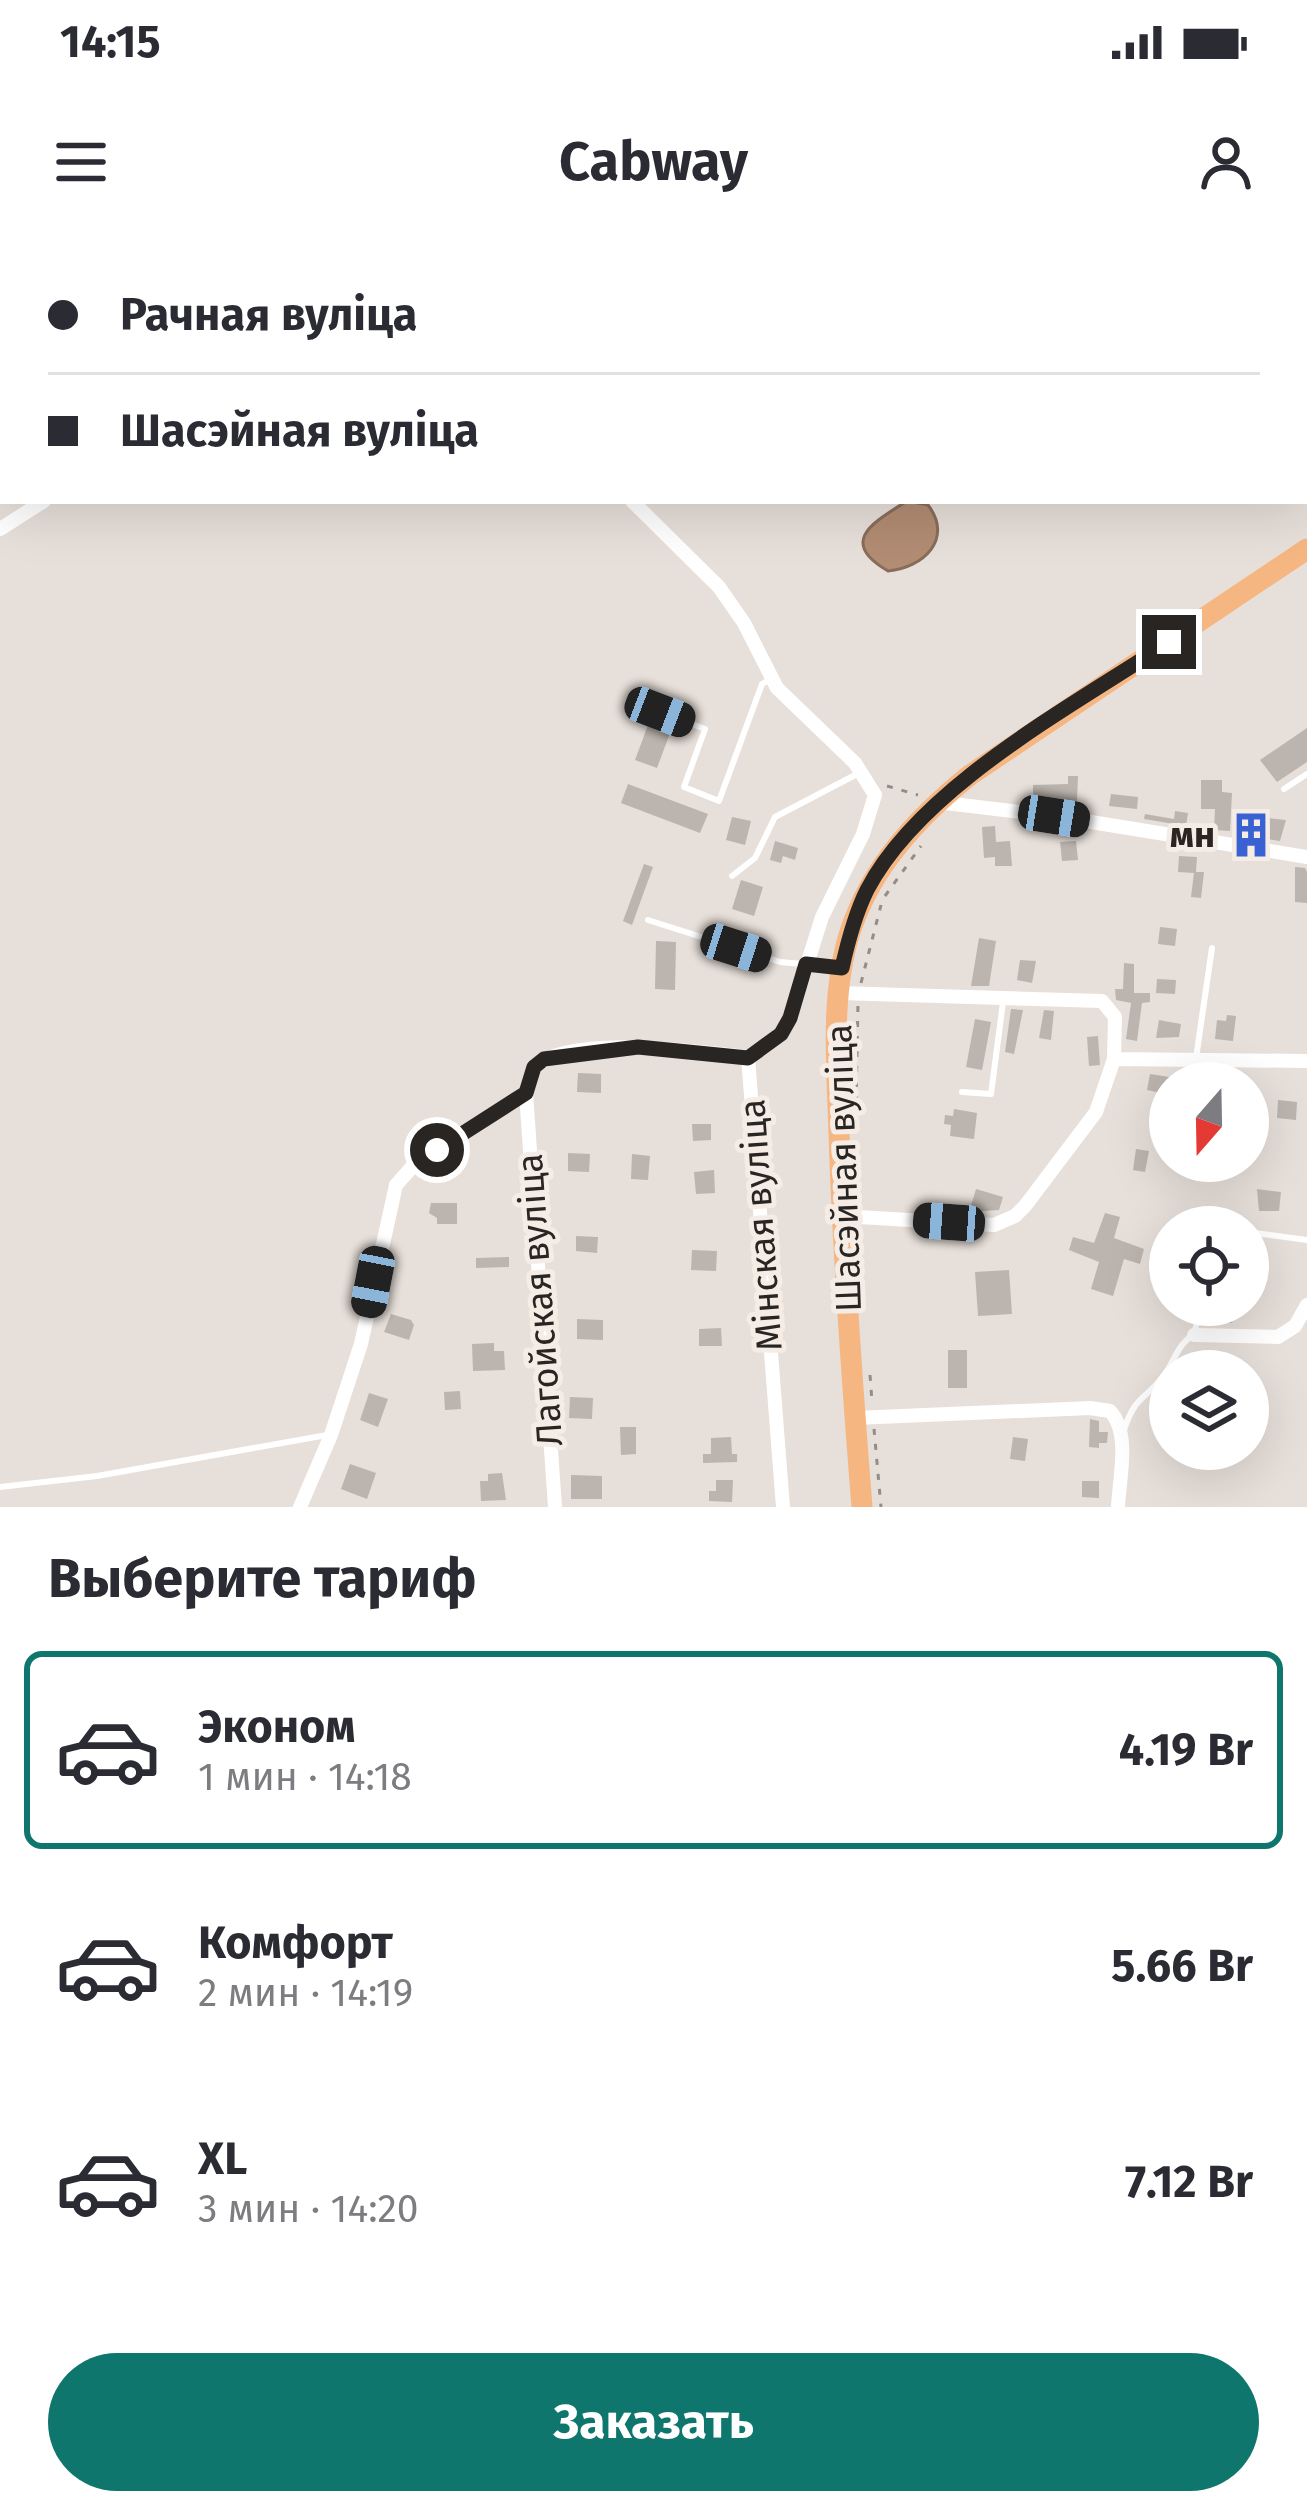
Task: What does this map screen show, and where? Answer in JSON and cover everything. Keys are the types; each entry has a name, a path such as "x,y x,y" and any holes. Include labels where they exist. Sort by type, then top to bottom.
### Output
{"main road":[{"name":"Шасэйная вуліца","path":"862,1507 864,1417 842,1216 849,993 842,968 868,889 895,848 937,802 970,775 1307,549"}],"street":[{"path":"0,529 39,504"},
{"path":"635,504 719,587 744,623 771,679 866,777"},
{"name":"Мінская вуліца","path":"783,1507 748,1058 781,1034 790,1018 821,916 870,816 874,795 866,777"},
{"path":"937,802 1307,857"},
{"path":"806,964 842,968"},
{"path":"842,1216 994,1225 1015,1216 1096,1112 1114,1059 1115,1017 1102,1001 849,993"},
{"path":"300,1507 331,1435 361,1343 396,1185 412,1167 526,1093 534,1067 544,1059 638,1047 748,1058"},
{"path":"1114,1059 1307,1061"},
{"name":"Лагойская вуліца","path":"526,1093 555,1507"},
{"path":"1193,1335 1278,1337 1295,1326 1307,1305"},
{"path":"864,1417 1096,1408 1116,1416 1122,1438 1118,1507"}],"lane":[{"path":"660,712 705,729 683,787 719,801 762,684 771,679"},
{"path":"1284,789 1307,774"},
{"path":"732,876 755,858 775,817 845,778 866,777"},
{"path":"648,920 780,962 806,964"},
{"path":"1196,1062 1211,948"},
{"path":"962,1092 992,1094 1003,998"},
{"path":"1269,1235 1307,1240"},
{"path":"1122,1438 1136,1401 1166,1374 1195,1326"},
{"path":"0,1487 97,1476 331,1435"}],"path":[{"path":"866,777 937,802"},
{"path":"856,1100 849,993 876,915 924,842"},
{"path":"870,1372 864,1417 881,1507"}],"shaded area":[{"path":"903,504 923,504 928,505 938,529 923,558 888,571 865,550 866,532"}],"building":[{"path":"648,725 670,733 657,768 635,760"},
{"path":"1307,728 1307,762 1277,782 1260,760"},
{"path":"1068,776 1078,776 1077,801 1063,800 1063,805 1033,802 1033,785 1068,784"},
{"path":"1201,780 1222,780 1222,792 1232,793 1230,831 1214,830 1215,809 1201,809"},
{"path":"628,784 708,814 700,833 621,803"},
{"path":"1111,794 1138,797 1137,809 1109,806"},
{"path":"1175,811 1188,813 1186,826 1144,819 1145,814 1174,819"},
{"path":"732,817 751,821 745,845 726,840"},
{"path":"1260,817 1286,820 1280,841 1259,838"},
{"path":"995,826 996,842 1010,841 1012,866 995,866 995,857 984,858 982,827"},
{"path":"775,841 798,848 795,860 783,856 781,863 770,860"},
{"path":"1076,841 1078,860 1062,861 1060,842"},
{"path":"1179,856 1197,857 1196,872 1204,872 1201,898 1191,897 1194,873 1178,872"},
{"path":"644,864 653,867 632,925 623,921"},
{"path":"1295,867 1307,872 1307,903 1295,902"},
{"path":"741,880 763,887 754,916 732,909"},
{"path":"1160,927 1177,929 1175,946 1158,944"},
{"path":"979,938 996,941 989,986 971,986"},
{"path":"656,941 676,942 675,990 655,989"},
{"path":"1020,960 1036,961 1032,983 1017,980"},
{"path":"1124,963 1134,964 1134,993 1150,993 1150,1002 1142,1003 1137,1041 1126,1039 1131,1003 1116,1000 1115,989 1123,989"},
{"path":"1157,979 1176,980 1175,994 1156,993"},
{"path":"1011,1009 1023,1010 1014,1054 1005,1052"},
{"path":"1044,1010 1054,1011 1051,1040 1039,1038"},
{"path":"1227,1015 1236,1016 1233,1041 1215,1039 1217,1020 1226,1021"},
{"path":"975,1019 991,1022 982,1070 966,1067"},
{"path":"1159,1020 1181,1024 1179,1037 1156,1038"},
{"path":"1098,1036 1100,1065 1089,1066 1087,1037"},
{"path":"578,1073 601,1074 601,1093 577,1092"},
{"path":"1278,1100 1297,1102 1296,1120 1277,1118"},
{"path":"954,1109 977,1113 974,1139 950,1136 945,1115 953,1116"},
{"path":"692,1124 711,1124 711,1140 693,1141"},
{"path":"1136,1149 1149,1151 1145,1172 1133,1170"},
{"path":"568,1153 590,1154 589,1172 568,1171"},
{"path":"632,1154 650,1156 648,1180 631,1179"},
{"path":"714,1170 715,1193 696,1194 694,1172"},
{"path":"976,1189 1003,1197 999,1210 969,1212"},
{"path":"1257,1189 1281,1192 1279,1211 1259,1206"},
{"path":"431,1203 457,1203 457,1224 437,1224 429,1213"},
{"path":"1105,1213 1120,1217 1114,1238 1144,1249 1140,1264 1124,1259 1113,1296 1091,1289 1099,1262 1069,1250 1073,1237 1094,1243"},
{"path":"576,1236 598,1237 597,1253 576,1251"},
{"path":"692,1250 717,1251 716,1271 691,1270"},
{"path":"509,1257 509,1267 476,1268 476,1258"},
{"path":"1009,1270 1012,1314 978,1316 975,1272"},
{"path":"391,1314 411,1320 409,1340 384,1332"},
{"path":"577,1319 603,1320 603,1340 577,1339"},
{"path":"721,1328 722,1346 699,1346 699,1329"},
{"path":"494,1343 494,1351 504,1351 505,1370 473,1371 472,1344"},
{"path":"948,1350 967,1350 967,1388 948,1388"},
{"path":"460,1391 461,1409 445,1410 444,1392"},
{"path":"369,1393 388,1399 378,1427 360,1420"},
{"path":"570,1397 593,1398 592,1419 569,1418"},
{"path":"1090,1419 1099,1421 1099,1432 1108,1432 1107,1443 1099,1443 1099,1448 1089,1447"},
{"path":"620,1427 636,1427 636,1454 621,1455"},
{"path":"731,1437 737,1462 703,1463 703,1454 711,1454 711,1438"},
{"path":"1013,1437 1028,1439 1025,1461 1010,1459"},
{"path":"350,1464 376,1473 367,1499 341,1489"},
{"path":"502,1473 506,1500 481,1501 480,1481 488,1481 488,1474"},
{"path":"571,1475 602,1476 602,1499 571,1499"},
{"path":"716,1480 733,1480 732,1502 709,1501"},
{"path":"1082,1481 1099,1481 1099,1498 1082,1497"}],"place":[{"name":"мн","path":"1251,835"}],"route":[{"path":"437,1150 526,1093 534,1067 544,1059 638,1047 748,1058 765,1047 781,1034 790,1018 806,964 842,968 868,889 895,848 937,802 1169,642"}]}
